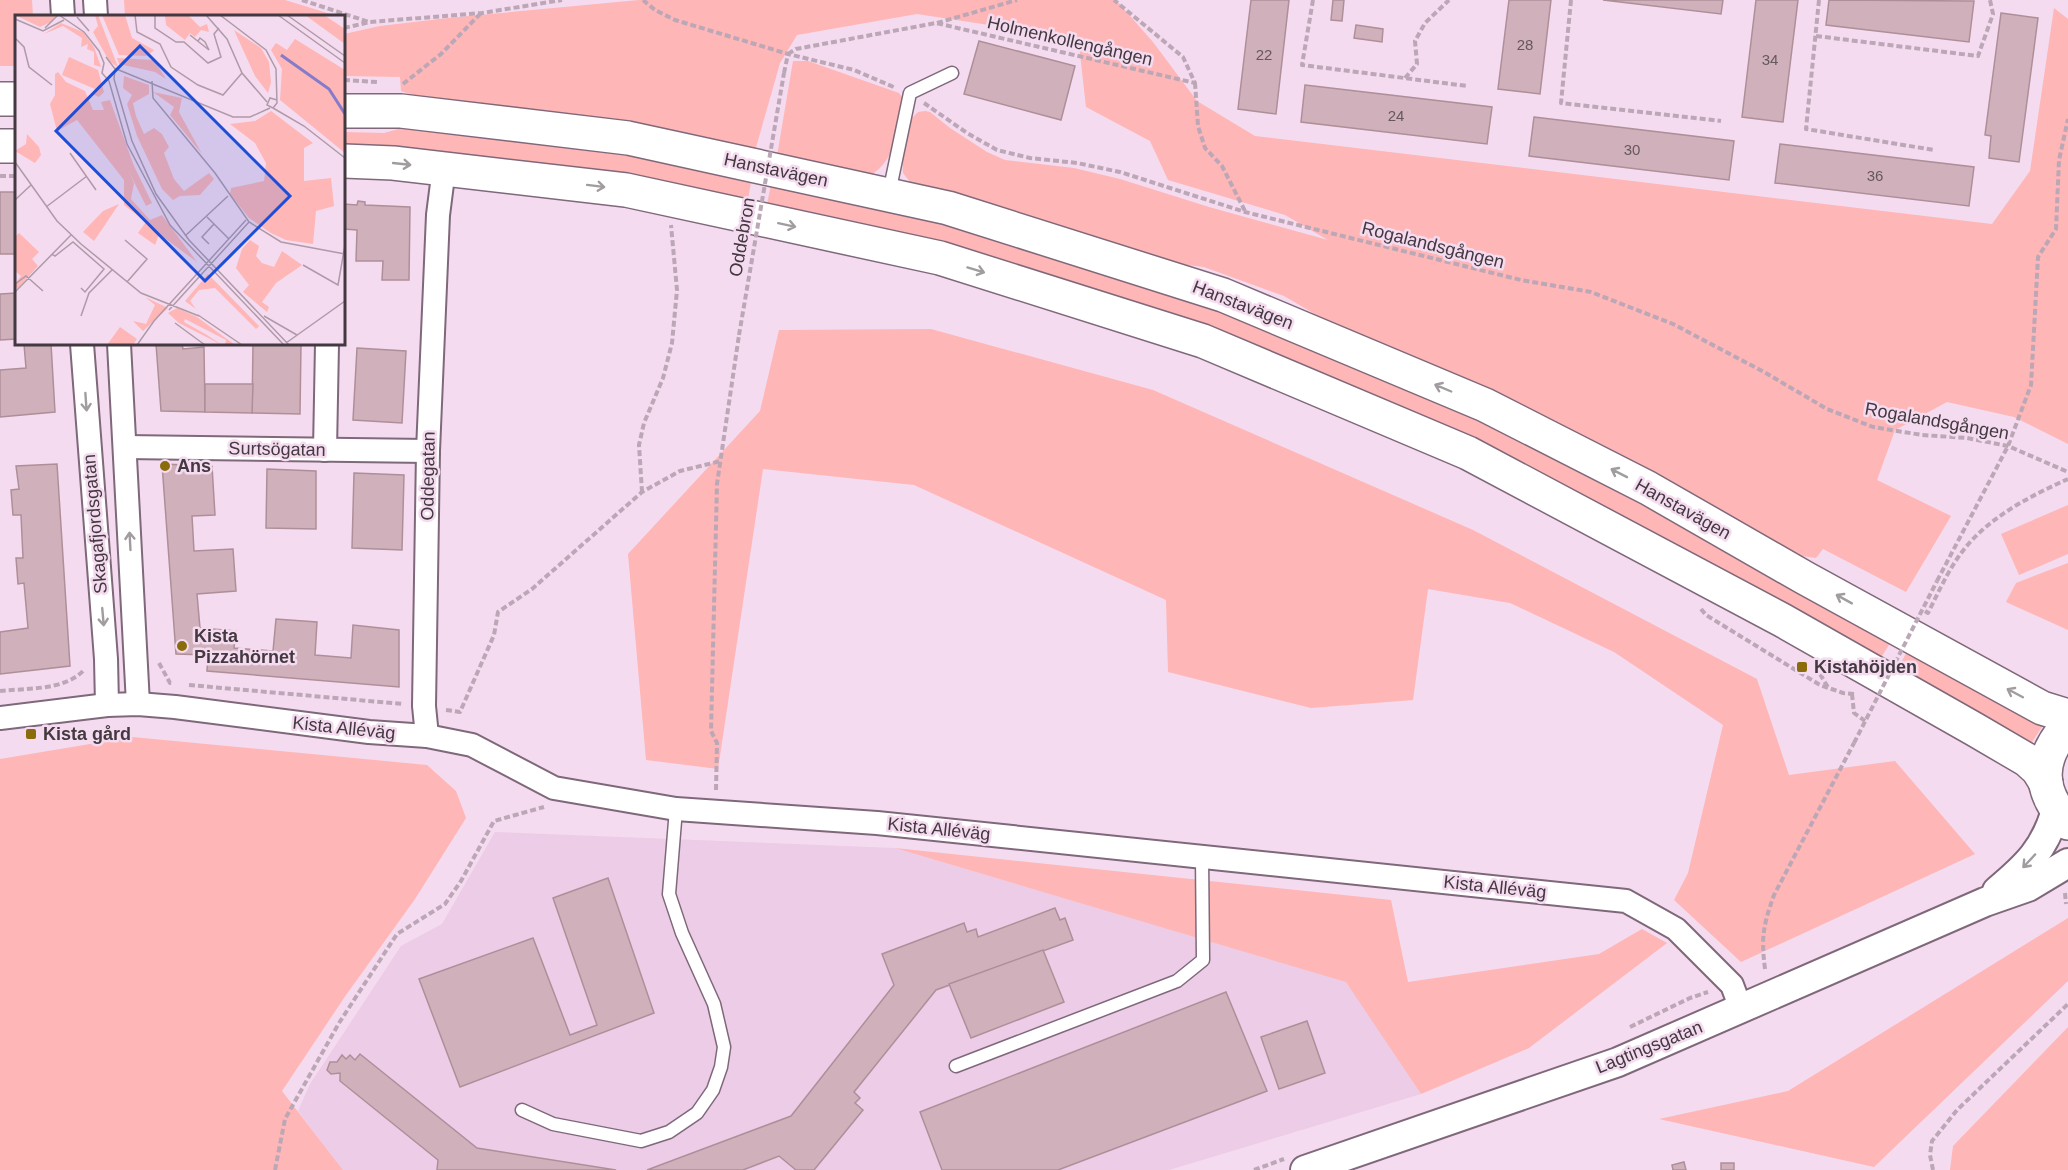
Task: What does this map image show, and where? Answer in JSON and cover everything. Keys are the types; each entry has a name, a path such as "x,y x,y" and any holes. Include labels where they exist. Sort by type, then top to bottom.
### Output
{"main road":[{"name":"Hanstavägen","path":"345,111 401,111 628,138 948,208 1223,295 1485,405 1648,488 1805,578 2042,708 2068,716"},
{"path":"345,160 444,168 626,190 940,258 1203,341 1468,453 1782,620 2027,760 2038,770 2056,805"},
{"path":"2056,805 2046,762 2054,741 2068,725"}],"street":[{"path":"62,0 63,15"},
{"path":"95,0 96,15"},
{"name":"Oddegatan","path":"427,736 424,706 428,452 438,215 444,168"},
{"name":"Skagafjordsgatan","path":"82,345 106,659 107,705"},
{"name":"Skagafjordsgatan","path":"119,345 138,704"},
{"path":"325,450 327,345"},
{"name":"Surtsögatan","path":"125,447 428,452"},
{"name":"Kista Alléväg","path":"0,718 107,705 138,704 175,707 369,732 427,736 472,745 554,788 676,809 877,823 1626,901 1676,929 1737,997"},
{"name":"Lagtingsgatan","path":"1985,902 2016,875 2040,849 2050,830 2056,805"},
{"name":"Lagtingsgatan","path":"1296,1164 1618,1062 1737,997 2028,886 2068,863"}],"lane":[{"path":"889,195 910,93 952,73"},
{"path":"522,1110 553,1124 641,1141 669,1132 698,1113 713,1090 721,1068 724,1047 714,1004 682,933 669,894 676,809"},
{"path":"956,1066 1177,981 1203,960 1202,857"}],"path":[{"path":"302,0 370,22"},
{"path":"345,28 370,22 482,13 562,0"},
{"name":"Rogalandsgången","path":"643,0 655,10 675,20 788,54 854,70 910,93 967,133 997,150 1030,158 1120,172 1245,212 1521,280 1591,292 1673,324 1764,372 1827,409 1873,427 1922,435 1967,438 2008,446 2068,472"},
{"path":"936,23 1017,0"},
{"name":"Holmenkollengången","path":"1114,0 1183,57 1195,83"},
{"path":"1313,0 1302,65 1467,86"},
{"path":"1405,78 1417,63 1415,41 1425,23 1449,0"},
{"path":"1571,0 1562,103 1721,121"},
{"path":"1819,0 1806,129 1934,150"},
{"path":"1816,36 1978,56 1993,14 1990,0"},
{"path":"403,84 441,54 482,13"},
{"name":"Holmenkollengången","path":"788,54 796,49 936,23 1195,83"},
{"name":"Oddebron","path":"715,813 717,743 711,731 717,484 739,335 788,54"},
{"path":"345,80 368,81"},
{"path":"1195,83 1198,126 1205,148 1222,166 1245,212"},
{"path":"1765,969 1762,940 1765,919 1774,895 2008,446 2031,385 2038,257 2056,229 2059,160 2068,119"},
{"path":"642,492 639,445 644,423 663,378 672,343 677,290 670,225 682,227"},
{"path":"751,240 763,242"},
{"path":"156,659 170,683 424,706 460,712 494,635 498,612 532,589 642,492 680,471 721,461"},
{"path":"1920,608 1928,613 1961,554 1985,527 2015,506 2068,479"},
{"path":"1694,601 1706,615 1829,689 1863,694"},
{"path":"0,691 63,684 76,679 84,670 87,659"},
{"path":"1821,674 1829,689"},
{"path":"1869,693 1879,697"},
{"path":"1852,694 1854,713 1865,721"},
{"path":"275,1170 285,1119 339,1023 397,934 445,904 461,881 494,821 561,802 554,788"},
{"path":"2065,892 2066,904"},
{"path":"1626,1029 1690,998 1737,997 1765,969 1775,965"},
{"path":"1933,1170 1930,1155 1932,1141 1957,1110 2068,1004"},
{"path":"1254,1170 1296,1164"}],"shaded area":[{"path":"0,0 32,0 33,15 15,15 15,66 0,66"},
{"path":"124,0 285,0 334,15 125,15"},
{"path":"639,0 1116,0 1153,42 1197,101 1255,136 1992,224 2030,171 2054,8 2068,19 2068,444 2014,417 1947,402 1895,430 1877,480 1951,516 1906,592 1823,549 1816,558 1794,555 1337,327 1284,296 1204,267 1169,263 914,187 903,173 902,157 911,119 918,112 925,111 930,112 987,152 1005,160 1074,168 1120,179 1209,207 1328,240 1285,215 1168,180 1150,141 1086,107 1079,45 989,25 917,14 797,35 780,63 755,151 436,103 401,91 400,77 345,76 345,34 380,26"},
{"path":"793,61 808,61 899,93 904,100 891,152 880,168 871,175 777,156"},
{"path":"413,125 582,146 752,176 748,200 345,146 345,132 384,133"},
{"path":"772,180 912,213 1168,290 1426,395 1624,490 1892,640 1879,661 1526,468 767,204"},
{"path":"931,329 1153,390 1473,530 1757,679 1789,775 1895,761 1975,854 1741,962 1674,900 1688,873 1723,725 1614,652 1510,603 1428,589 1413,700 1311,708 1168,672 1166,600 914,485 763,469 718,769 646,760 628,554 760,411 779,330"},
{"path":"2068,505 2068,554 2019,575 2001,534"},
{"path":"2068,563 2068,630 2006,602 2016,583"},
{"path":"1908,649 2044,724 2030,745 1897,671"},
{"path":"132,737 427,765 456,791 466,818 415,899 346,995 282,1091 343,1170 0,1170 0,759"},
{"path":"495,832 895,848 1347,982 1421,1094 1169,1170 343,1170 298,1111 310,1084 401,946 442,924"},
{"path":"895,848 1391,900 1408,982 1599,954 1642,929 1667,943 1529,1048 1421,1094 1346,982"},
{"path":"2068,918 2068,981 1874,1167 1659,1119 1788,1091"},
{"path":"2068,1027 2068,1170 1950,1170 1953,1146"}],"building":[{"path":"1251,0 1289,0 1276,114 1238,109"},
{"path":"1333,0 1344,0 1342,21 1331,20"},
{"path":"1509,0 1551,0 1540,94 1498,89"},
{"path":"1603,0 1723,0 1721,14"},
{"path":"1756,0 1798,0 1783,122 1742,117"},
{"path":"1829,0 1974,1 1969,42 1826,25"},
{"path":"2001,13 2038,18 2019,162 1989,158 1991,136 1985,135"},
{"path":"1356,25 1383,29 1382,42 1354,38"},
{"path":"979,41 1075,66 1061,120 964,94"},
{"path":"1305,85 1492,107 1487,144 1301,122"},
{"path":"1534,117 1734,141 1729,180 1529,156"},
{"path":"1780,144 1974,167 1969,206 1775,183"},
{"path":"0,192 15,192 15,254 0,254"},
{"path":"358,201 365,202 365,205 410,207 409,280 382,280 383,261 356,261 357,230 345,229 345,204 357,205"},
{"path":"15,293 15,339 0,340 0,294"},
{"path":"24,345 51,345 55,412 0,417 0,370 26,368"},
{"path":"156,345 182,345 183,349 204,347 205,412 161,411"},
{"path":"253,345 301,345 300,414 252,413"},
{"path":"357,348 406,351 402,423 353,420"},
{"path":"205,384 253,384 252,413 205,412"},
{"path":"57,464 70,666 0,674 0,632 28,628 24,583 18,584 16,558 23,558 21,515 13,515 11,490 19,489 16,466"},
{"path":"162,464 212,466 215,515 192,516 194,551 233,549 236,591 197,594 200,628 236,631 234,648 273,651 276,619 317,622 315,655 351,658 353,625 399,630 399,687 207,671 208,655 176,654"},
{"path":"267,469 316,471 316,529 266,528"},
{"path":"354,473 404,475 402,550 352,548"},
{"path":"608,878 654,1013 460,1087 419,979 533,938 570,1035 597,1025 553,898"},
{"path":"1055,908 1060,920 1065,918 1073,940 936,990 854,1092 860,1098 855,1103 863,1110 814,1170 796,1170 779,1156 743,1170 647,1170 791,1116 894,985 882,954 964,923 967,932 976,929 978,937"},
{"path":"1043,950 1064,1002 971,1038 949,984"},
{"path":"1226,992 1267,1091 1058,1170 942,1170 920,1112"},
{"path":"1307,1021 1325,1073 1279,1089 1261,1037"},
{"path":"360,1054 477,1148 616,1170 437,1170 438,1160 340,1081 340,1073 331,1074 327,1070 330,1062 337,1062 342,1055 346,1059 350,1055 355,1060"},
{"path":"1684,1162 1686,1170 1673,1170 1672,1165"},
{"path":"1721,1163 1734,1163 1734,1170 1721,1170"}],"place":[{"name":"Ans","path":"165,466"},
{"name":"Kista Pizzahörnet","path":"182,646"},
{"name":"Kistahöjden","path":"1802,667"},
{"name":"Kista gård","path":"31,734"}]}
